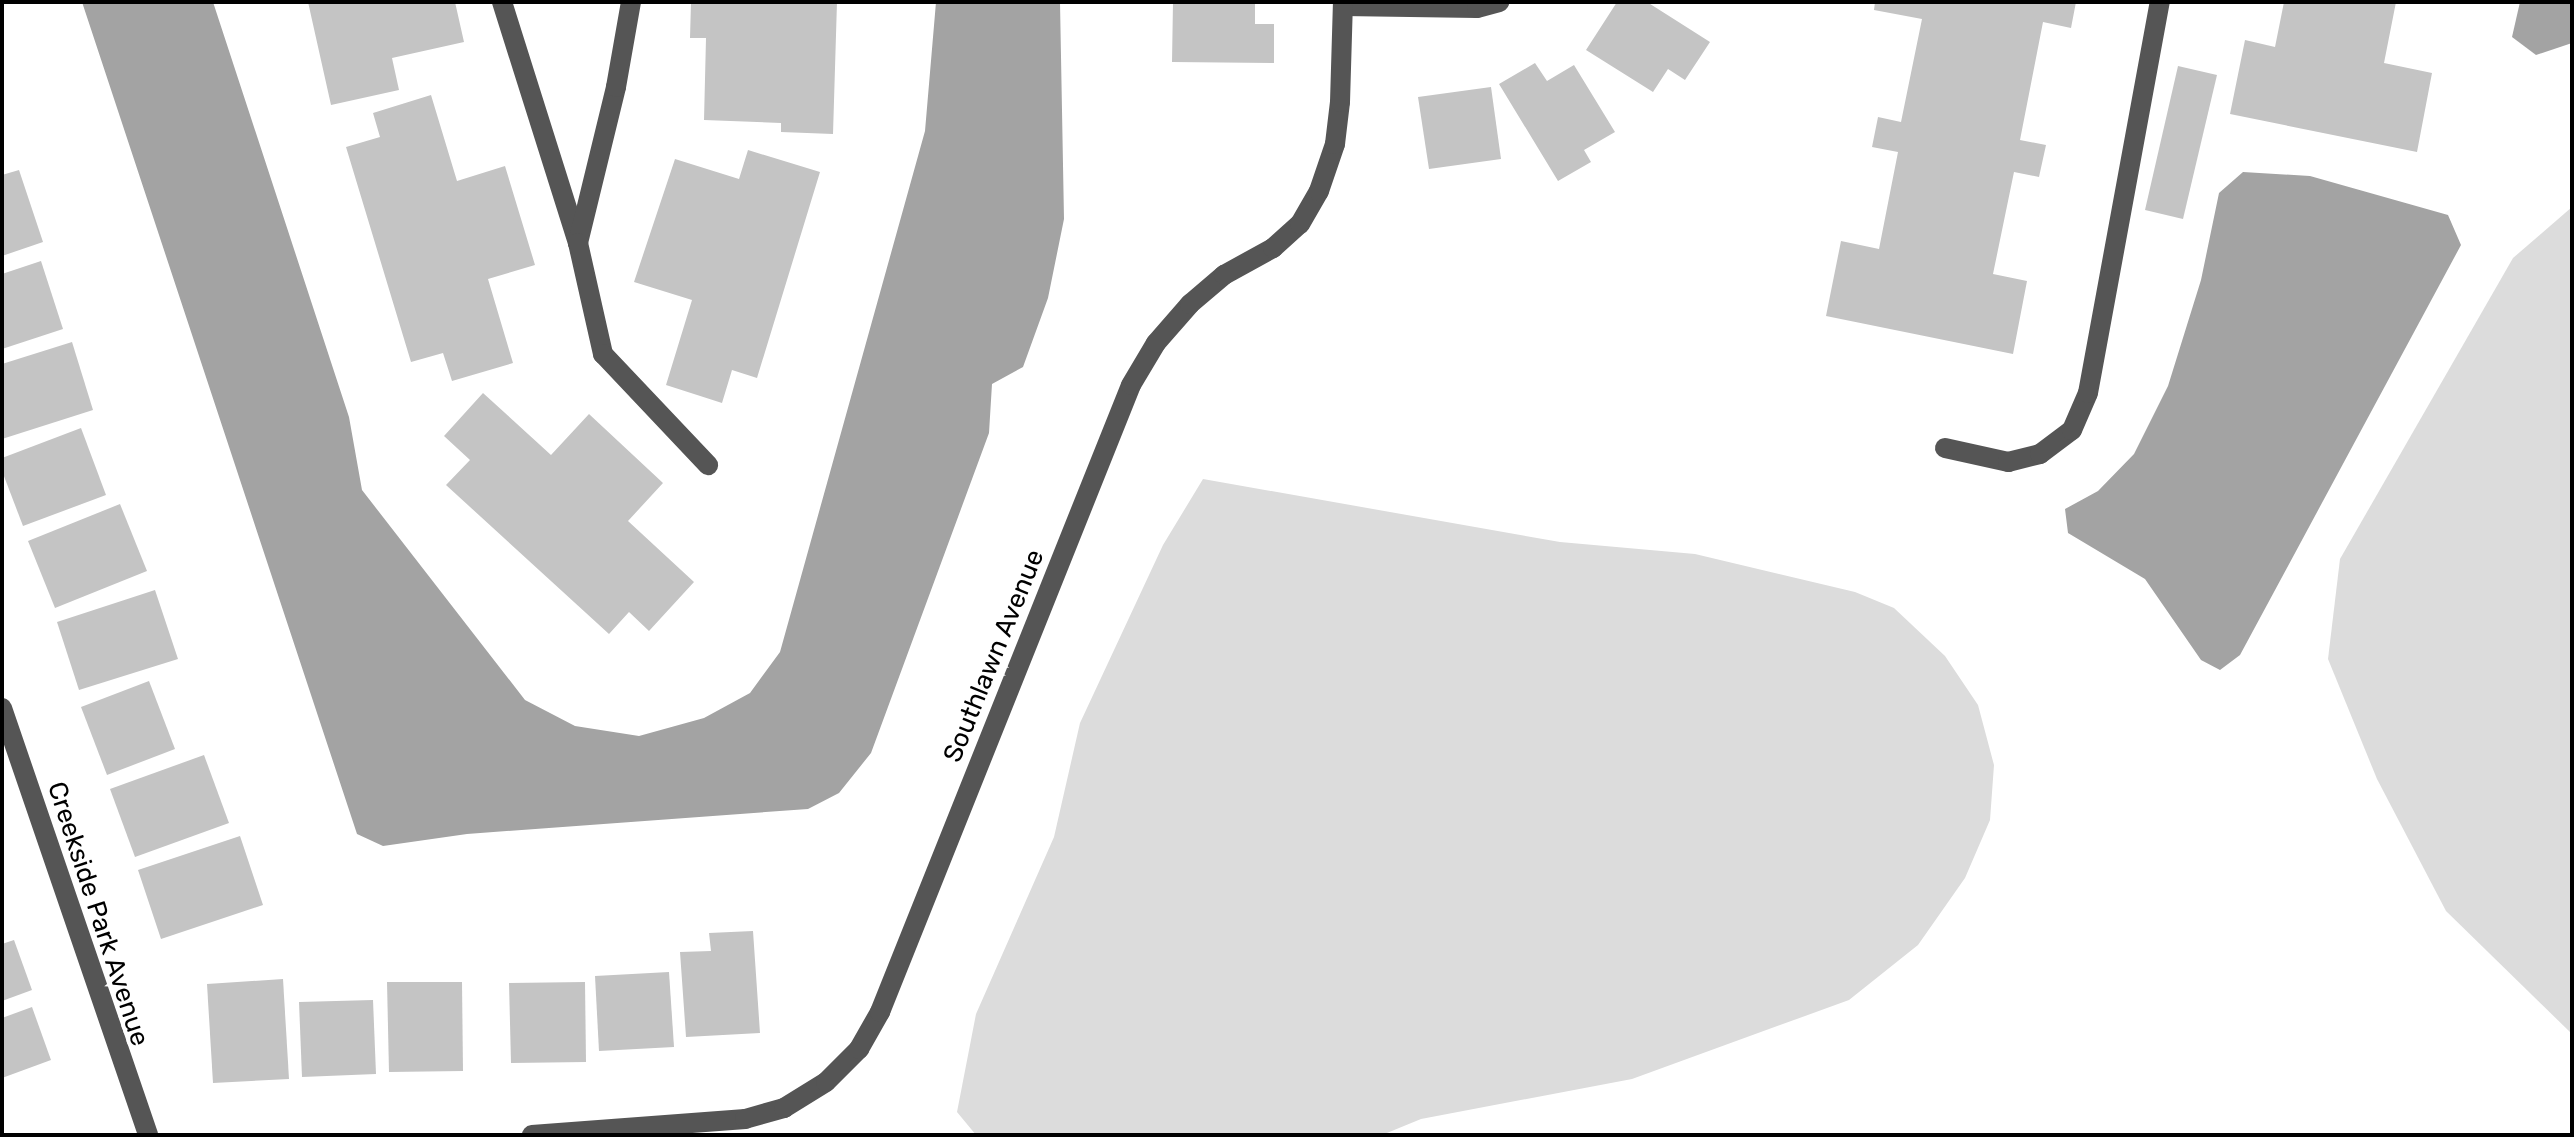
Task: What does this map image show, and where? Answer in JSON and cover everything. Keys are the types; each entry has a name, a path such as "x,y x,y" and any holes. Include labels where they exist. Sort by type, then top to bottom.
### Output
{"street":[{"path":"502,2 578,243 603,354 708,465"},
{"path":"578,243 616,87 631,2"},
{"name":"Southlawn Avenue","path":"532,1135 745,1119 784,1108 815,1088 859,1049 880,1012 1131,385 1156,343 1190,304 1224,275 1273,248 1300,224 1319,191 1335,144 1340,102 1343,4 1477,8 1499,2"},
{"path":"1945,448 2008,462 2040,454 2072,430 2088,393 2160,2"},
{"name":"Creekside Park Avenue","path":"2,708 148,1135"}],"shaded area":[{"path":"82,2 213,2 349,417 362,490 525,700 575,726 639,736 704,718 750,693 780,652 925,131 936,2 1060,2 1064,219 1048,298 1023,367 992,384 989,433 871,753 839,793 808,809 467,834 383,846 357,834"},
{"path":"2520,2 2572,2 2572,43 2536,55 2512,37"},
{"path":"2243,172 2310,176 2448,215 2461,245 2240,655 2220,670 2201,660 2145,579 2068,533 2065,509 2098,491 2134,454 2168,386 2201,280 2219,193"},
{"path":"2572,207 2572,1034 2446,911 2377,779 2328,659 2340,559 2513,258"},
{"path":"1203,479 1560,542 1695,554 1855,592 1894,608 1945,656 1978,705 1994,765 1990,820 1965,878 1918,945 1849,1000 1632,1079 1421,1119 1382,1135 976,1135 957,1112 976,1014 1054,837 1080,723 1163,545"}],"building":[{"path":"308,2 455,2 464,42 392,58 399,90 331,105"},
{"path":"691,2 837,2 833,134 781,132 781,123 704,120 706,38 690,38"},
{"path":"1173,2 1255,2 1255,24 1274,24 1274,63 1172,62"},
{"path":"1617,2 1647,2 1710,42 1685,80 1668,69 1653,92 1586,50"},
{"path":"1875,2 2076,2 2071,28 2043,22 2020,140 2046,145 2039,177 2014,172 1993,274 2027,281 2013,354 1826,316 1841,241 1879,249 1898,152 1872,147 1878,117 1901,122 1922,19 1874,10"},
{"path":"2284,2 2396,2 2384,63 2432,73 2417,152 2230,114 2245,40 2275,47"},
{"path":"1535,63 1547,81 1574,65 1615,132 1584,150 1591,162 1558,181 1499,84"},
{"path":"2178,66 2217,75 2183,219 2145,210"},
{"path":"1491,87 1501,159 1429,169 1418,97"},
{"path":"431,95 457,181 505,166 535,265 488,279 513,363 452,381 443,353 411,362 346,147 380,137 373,113"},
{"path":"748,150 820,172 757,378 732,370 722,403 666,385 692,300 634,282 675,159 739,179"},
{"path":"19,170 43,242 2,256 2,175"},
{"path":"41,261 63,329 2,349 2,274"},
{"path":"72,342 93,410 2,439 2,364"},
{"path":"483,393 551,455 589,414 663,483 628,521 694,582 649,631 629,612 609,634 446,485 470,460 444,436"},
{"path":"81,428 106,495 23,526 2,471 2,458"},
{"path":"120,504 147,571 55,608 28,541"},
{"path":"155,590 178,659 79,690 57,622"},
{"path":"149,681 175,749 107,775 81,707"},
{"path":"204,755 229,823 135,857 110,789"},
{"path":"240,836 263,905 161,939 138,870"},
{"path":"753,931 760,1033 686,1037 680,952 711,951 709,933"},
{"path":"14,940 32,990 2,1001 2,944"},
{"path":"669,972 674,1047 599,1051 595,976"},
{"path":"283,979 289,1079 213,1083 207,984"},
{"path":"387,982 462,982 463,1071 389,1072"},
{"path":"585,982 586,1062 511,1063 509,983"},
{"path":"373,1000 376,1074 302,1077 299,1002"},
{"path":"32,1007 51,1060 2,1078 2,1018"}]}
